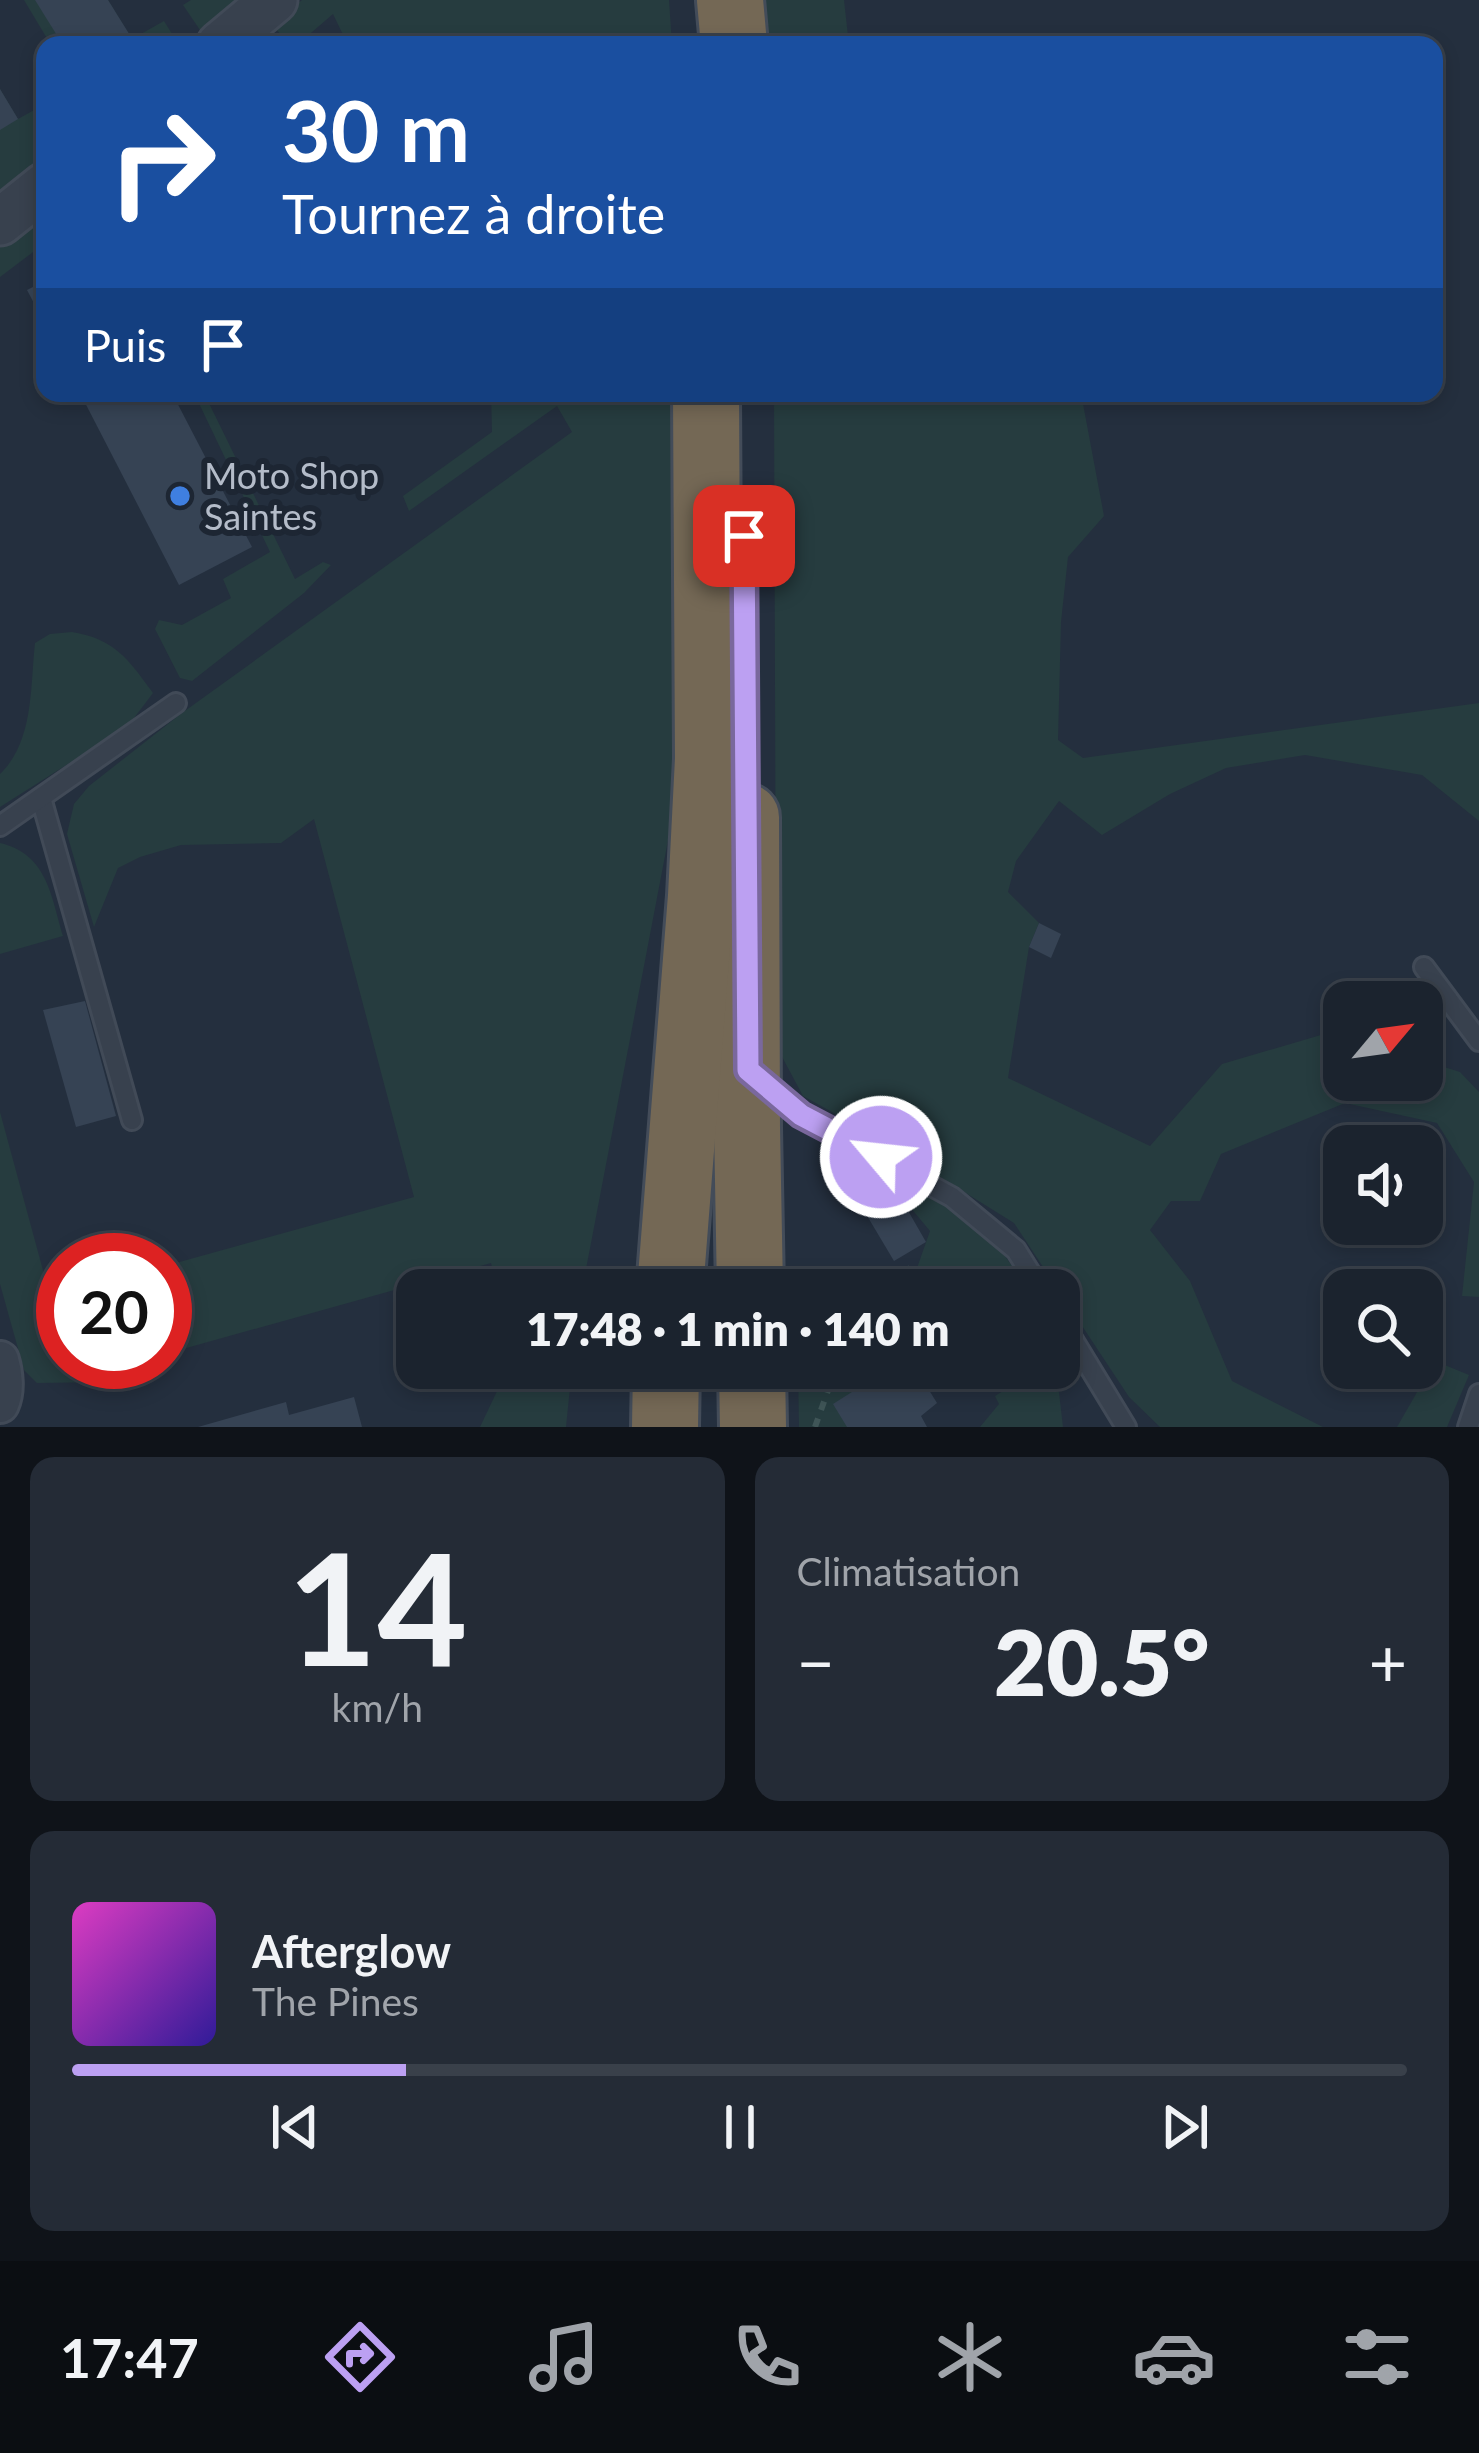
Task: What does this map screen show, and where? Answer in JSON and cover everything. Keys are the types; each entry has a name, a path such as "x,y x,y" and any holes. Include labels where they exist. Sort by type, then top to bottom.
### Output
{"highway":[{"path":"694,0 696,36"},
{"path":"730,0 733,36"},
{"path":"672,1269 707,782 706,402"},
{"path":"743,402 750,1269"},
{"path":"665,1427 666,1389"},
{"path":"752,1389 753,1427"}],"street":[{"path":"231,36 274,0"},
{"path":"0,221 36,193"},
{"path":"0,1360 4,1373 0,1404"}],"lane":[{"path":"0,826 176,704"},
{"path":"41,798 132,1120"},
{"path":"1424,967 1479,1041"},
{"path":"748,1070 801,1115 952,1197 1016,1250 1028,1269"},
{"path":"1080,1351 1126,1427"},
{"path":"1468,1427 1479,1394"}],"path":[{"path":"814,1427 828,1389"}],"green space":[{"path":"24,0 108,0 130,36 46,36"},
{"path":"191,0 255,0 213,28 200,30 183,5"},
{"path":"302,0 669,0 671,36 344,36 333,14 307,36 282,36 272,24"},
{"path":"753,0 844,0 848,36 758,36"},
{"path":"164,21 173,36 137,36"},
{"path":"0,89 18,119 36,109 36,168 0,194"},
{"path":"36,210 36,250 0,277 0,237"},
{"path":"198,402 208,402 295,579 323,562 331,565 304,593 192,681 180,678 155,629 159,620 182,625 231,598 223,579 270,552"},
{"path":"491,402 678,402 683,762 586,1269 493,1269 491,1263 470,1269 396,1269 396,1290 192,1346 192,1259 414,1197 314,819 281,843 181,845 140,857 118,868 94,927 67,834 74,804 89,786 182,713 572,432 557,406 409,511 403,496 492,432"},
{"path":"774,402 1083,402 1104,516 1068,557 1058,740 1083,758 1479,703 1479,821 1422,775 1305,755 1226,768 1170,794 1102,835 1059,801 1016,861 1008,892 1039,923 1029,947 1008,1078 1150,1146 1222,1064 1323,1034 1323,1101 1443,1101 1443,1067 1460,1072 1479,1092 1479,1297 1462,1296 1474,1182 1443,1133 1443,1125 1345,1103 1221,1154 1200,1201 1171,1201 1150,1230 1190,1281 1232,1381 1323,1427 1160,1427 1129,1397 1080,1323 1080,1269 1044,1269 1014,1223 803,1096 780,1053"},
{"path":"72,632 119,652 153,693 128,726 0,807 0,774 25,730 35,643 50,634"},
{"path":"0,843 16,848 37,866 63,936 0,954"},
{"path":"0,1112 36,1244 36,1382 24,1370 0,1284"},
{"path":"871,1162 934,1191 979,1226 1013,1269 916,1269 930,1231 910,1207 867,1191 859,1172"},
{"path":"1443,1364 1469,1375 1447,1427 1397,1427 1419,1389 1443,1389"},
{"path":"498,1389 570,1389 566,1427 480,1427"},
{"path":"798,1389 912,1389 895,1427 799,1427"},
{"path":"1006,1389 1059,1389 1063,1427 980,1427 999,1404 995,1396"}],"building":[{"path":"35,0 108,0 130,36 57,36"},
{"path":"0,89 18,119 0,130"},
{"path":"36,286 36,307 27,290"},
{"path":"85,402 177,402 252,547 179,585"},
{"path":"1039,923 1061,934 1051,958 1029,947"},
{"path":"85,1001 116,1116 76,1127 43,1010"},
{"path":"899,1195 926,1242 894,1261 866,1214"},
{"path":"857,1389 928,1389 937,1403 921,1416 927,1427 847,1427 833,1404"},
{"path":"354,1397 362,1427 198,1427 286,1402 289,1415"}],"place":[{"name":"Moto Shop Saintes","path":"180,496"}],"route":[{"path":"744,536 748,1070 801,1115 881,1157"}]}
